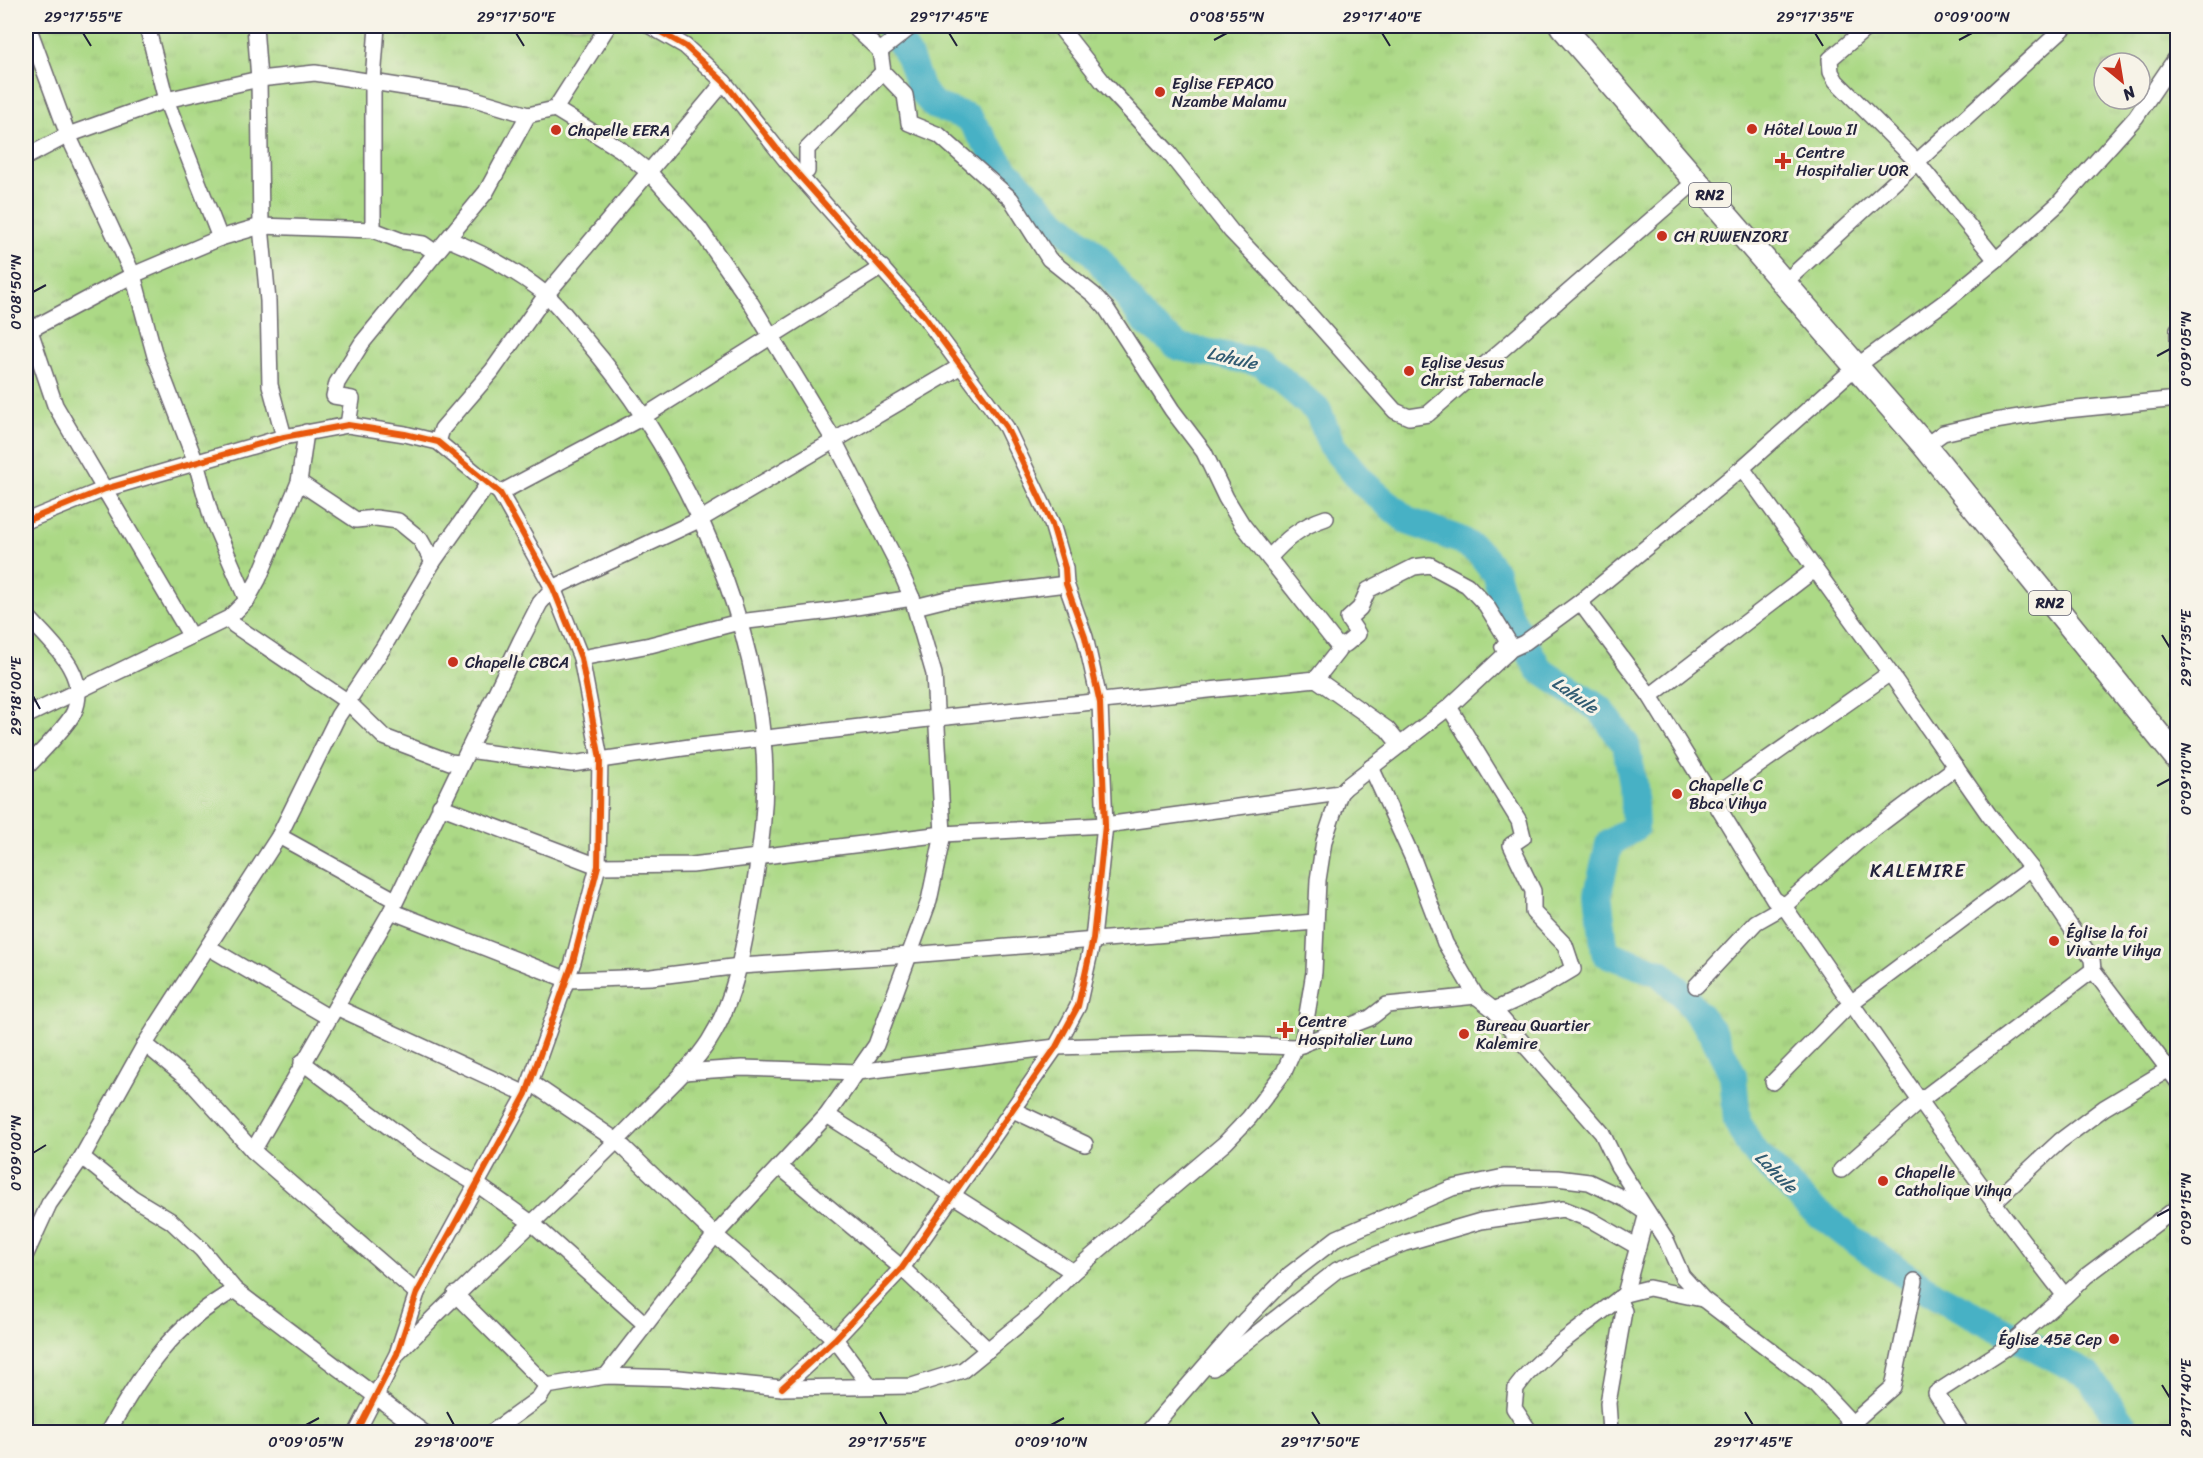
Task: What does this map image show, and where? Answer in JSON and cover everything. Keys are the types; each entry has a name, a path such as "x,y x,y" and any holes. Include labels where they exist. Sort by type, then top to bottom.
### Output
{"highway":[{"name":"RN2","path":"1562,26 1925,446 2178,759"}],"street":[{"path":"28,26 68,135 132,274 155,356 196,463 213,519 247,600"},
{"path":"147,26 166,100 220,238"},
{"path":"255,26 259,79 261,226 268,301 270,385 284,438"},
{"path":"373,230 373,81 377,26"},
{"path":"555,109 609,26"},
{"path":"650,26 685,46 724,82 800,176 924,316 1006,427 1034,484 1059,549 1066,584 1085,637 1100,703 1105,825 1093,939 1078,1006 1056,1047 902,1268 835,1339 782,1388"},
{"path":"853,26 880,51 883,72 905,95 909,123 939,135 1011,199 1049,259 1094,295 1106,308 1172,410 1204,452 1226,498 1242,524 1338,646 1338,651 1316,679"},
{"path":"1059,26 1103,82 1169,153 1231,231 1287,288 1395,411 1409,417 1428,414 1697,180"},
{"path":"1785,282 2066,26"},
{"path":"880,51 911,27"},
{"path":"1865,27 1830,59 1831,72 1836,81 1917,162 1996,260"},
{"path":"492,1432 538,1398 547,1386 606,1376 679,1378 782,1388 912,1386 963,1370 988,1350 1033,1313 1074,1272 1225,1143 1249,1118 1284,1072 1299,1046 1314,972 1315,922 1324,841 1340,793 1449,706 1509,651 1580,602 1742,468 1857,366 1946,301 1996,260 2058,204 2136,117 2178,55"},
{"path":"800,176 807,171 807,149 883,72"},
{"path":"26,157 68,135 166,100 259,79 315,73 468,97 528,115 555,109 620,149 649,172 699,228 772,336 835,442 894,557 913,602 934,674 944,834 929,901 876,1045 858,1072 827,1115 715,1235 606,1376"},
{"path":"438,442 442,429 492,371 546,295 724,82"},
{"path":"348,425 352,399 334,396 337,383 362,343 486,192 528,115"},
{"path":"190,635 55,405 27,327 132,274 220,238 261,226 373,230 402,241 423,244 436,253"},
{"path":"397,1354 455,1294 533,1224 617,1141 709,1042 724,1012 740,966 759,859 765,799 763,740 752,671 739,622 701,519 616,374 546,295 489,256 448,239"},
{"path":"26,1254 49,1204 82,1157 146,1044 279,836 338,716 433,562 494,489 643,417 882,267"},
{"path":"2178,329 2178,369"},
{"path":"253,1151 393,905 540,603 553,588 701,519 767,478 835,442 961,366"},
{"path":"1925,446 1942,433 1995,421 2056,411 2178,399"},
{"path":"26,521 105,489 306,432 348,425 438,442 464,461 494,489 553,588 581,658 600,759 597,866 568,980 528,1088 417,1293 397,1354 357,1432"},
{"path":"26,716 80,692 190,635 229,618 247,600 299,482 306,432"},
{"path":"1742,468 1989,815 2031,868 2092,959 2093,970 2178,1082"},
{"path":"299,482 356,520 376,518 398,521 420,538 433,562"},
{"path":"1269,558 1287,537 1309,523 1326,518"},
{"path":"1338,646 1346,644 1358,634 1348,619 1360,608 1368,590 1414,567 1430,565 1467,585 1486,605 1508,641 1503,647 1509,651"},
{"path":"1650,696 1814,570"},
{"path":"581,658 650,645 739,622 1066,584"},
{"path":"1580,602 1650,696 1774,898 1784,906 1956,1153 2065,1296"},
{"path":"26,615 63,658 77,680 80,692 73,714 26,768"},
{"path":"229,618 234,625 348,702 384,737 450,762 464,756 572,764 937,718 1316,679 1387,729 1400,745"},
{"path":"1712,798 1890,673"},
{"path":"1449,706 1519,821 1523,837 1511,845 1533,891 1533,912 1565,945 1573,969 1536,991 1494,1010"},
{"path":"1371,767 1413,859 1445,943 1476,996 1494,1010 1602,1133 1618,1166 1666,1242 1683,1276 1703,1299 1816,1385 1851,1429 1893,1387 1915,1281"},
{"path":"1696,986 1756,922 1784,906 1862,838 1956,767"},
{"path":"440,806 597,866 692,865 759,859 944,834 1105,825 1340,793"},
{"path":"279,836 393,905 568,980 651,977 740,966 910,955 1315,922"},
{"path":"1773,1082 1851,1003 2031,868"},
{"path":"208,947 332,1012 528,1088 617,1141 715,1235 835,1339 870,1386"},
{"path":"1841,1170 1921,1100 2093,970"},
{"path":"683,1072 742,1068 858,1072 1056,1047 1193,1044 1299,1046 1370,1018 1387,1005 1476,996"},
{"path":"146,1044 191,1082 253,1151 417,1293"},
{"path":"302,1062 417,1148 477,1185 533,1224 645,1324"},
{"path":"1994,1202 2060,1141 2104,1108 2169,1069"},
{"path":"1013,1110 1085,1144"},
{"path":"827,1115 1074,1272"},
{"path":"82,1157 133,1198 171,1221 202,1250 235,1290 423,1432"},
{"path":"780,1167 902,1268 988,1350"},
{"path":"1148,1432 1246,1319 1289,1275 1329,1245 1452,1188 1504,1177 1557,1178 1589,1182 1627,1200 1647,1213"},
{"path":"1961,1432 1936,1393 2004,1349 2086,1276 2178,1207"},
{"path":"1187,1387 1337,1270 1405,1243 1481,1221 1563,1209 1591,1220 1638,1247"},
{"path":"1610,1432 1608,1403 1624,1311 1622,1297 1647,1213"},
{"path":"1530,1432 1514,1408 1516,1388 1554,1348 1622,1297 1649,1288 1703,1299"},
{"path":"108,1432 138,1380 164,1346 213,1302 235,1290"},
{"path":"455,1294 547,1386"}],"green space":[{"path":"26,26 2177,26 2177,1432 26,1432"}],"waterway":[{"name":"Lahule","path":"890,26 909,57 922,92 935,106 968,117 1005,170 1049,216 1094,253 1146,322 1179,347 1262,363 1318,411 1332,446 1363,483 1408,521 1460,540 1480,553 1495,572 1505,608 1539,669 1601,710 1626,745 1633,785 1635,827 1609,844 1598,893 1605,953 1660,973 1682,994 1712,1032 1733,1075 1737,1121 1751,1148 1810,1207 1849,1237 1935,1295 2088,1375 2122,1423 2125,1432"}],"cycle path":[{"path":"650,26 685,46 724,82 789,164 924,316 1006,427 1052,524 1065,568 1066,584 1085,637 1100,703 1105,825 1093,939 1078,1006 1056,1047 902,1268 835,1339 782,1388"},
{"path":"26,521 105,489 284,437 348,425 438,442 500,493 553,588 581,658 600,759 598,866 573,962 526,1094 417,1293 397,1354 357,1432"}],"place":[{"name":"Eglise FEPACO Nzambe Malamu","path":"1160,92"},
{"name":"Hôtel Lowa II","path":"1752,129"},
{"name":"Chapelle EERA","path":"556,130"},
{"name":"Centre Hospitalier UOR","path":"1783,161"},
{"name":"CH RUWENZORI","path":"1662,236"},
{"name":"Eglise Jesus Christ Tabernacle","path":"1409,371"},
{"name":"Chapelle CBCA","path":"453,662"},
{"name":"Chapelle C Bbca Vihya","path":"1677,794"},
{"name":"Église la foi Vivante Vihya","path":"2054,941"},
{"name":"Centre Hospitalier Luna","path":"1285,1030"},
{"name":"Bureau Quartier Kalemire","path":"1464,1034"},
{"name":"Chapelle Catholique Vihya","path":"1883,1181"},
{"name":"Église 45ē Cep","path":"2114,1339"}],"district":[{"name":"KALEMIRE","path":"1918,871"}]}
